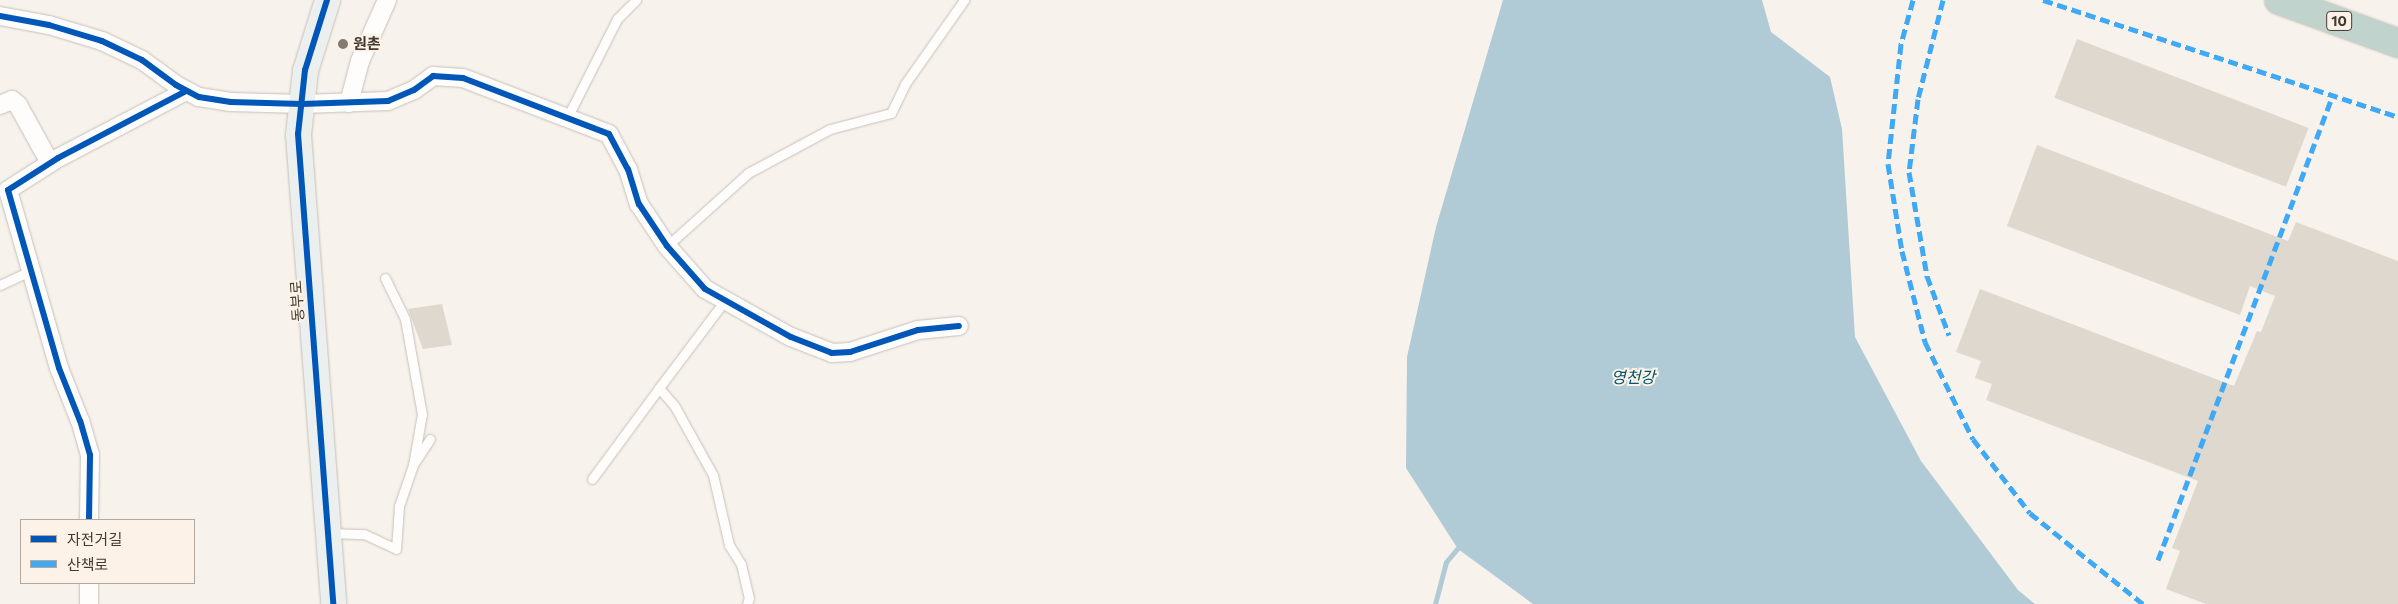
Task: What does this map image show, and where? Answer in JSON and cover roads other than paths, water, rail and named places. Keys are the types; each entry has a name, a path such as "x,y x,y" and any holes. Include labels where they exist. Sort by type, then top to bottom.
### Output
{"highway":[{"name":"10","path":"2279,0 2398,43"}],"street":[{"name":"동부로","path":"327,0 306,70 299,143 333,604"},
{"path":"349,103 360,61 387,0"},
{"path":"0,16 49,25 102,41 142,60 186,91 199,97 231,102 302,104 388,101 414,90 434,76 462,78 568,116 609,134 616,142 639,204 667,246 705,289 791,336 832,353 869,348 918,330 959,326"},
{"path":"89,519 90,455 80,421 59,368 8,190 50,163 186,91"},
{"path":"0,105 12,100 18,105 50,163"},
{"path":"89,584 89,604"}],"lane":[{"path":"568,116 617,19 636,0"},
{"path":"667,246 748,173 830,129 890,114 905,84 964,0"},
{"path":"0,285 30,270"},
{"path":"327,533 364,534 396,549 399,506 413,465 422,414 405,319 385,278"},
{"path":"592,479 726,300"},
{"path":"659,388 674,405 713,475 729,545 740,564 749,598 746,604"},
{"path":"413,465 430,439"}],"water":[{"name":"영천강","path":"1503,0 1762,0 1771,32 1830,77 1842,129 1855,337 1921,461 2018,590 2035,604 1533,604 1458,549 1406,468 1407,357 1436,227"}],"waterway":[{"path":"1435,604 1446,562 1461,544"}],"place":[{"name":"원촌","path":"343,44"}]}
